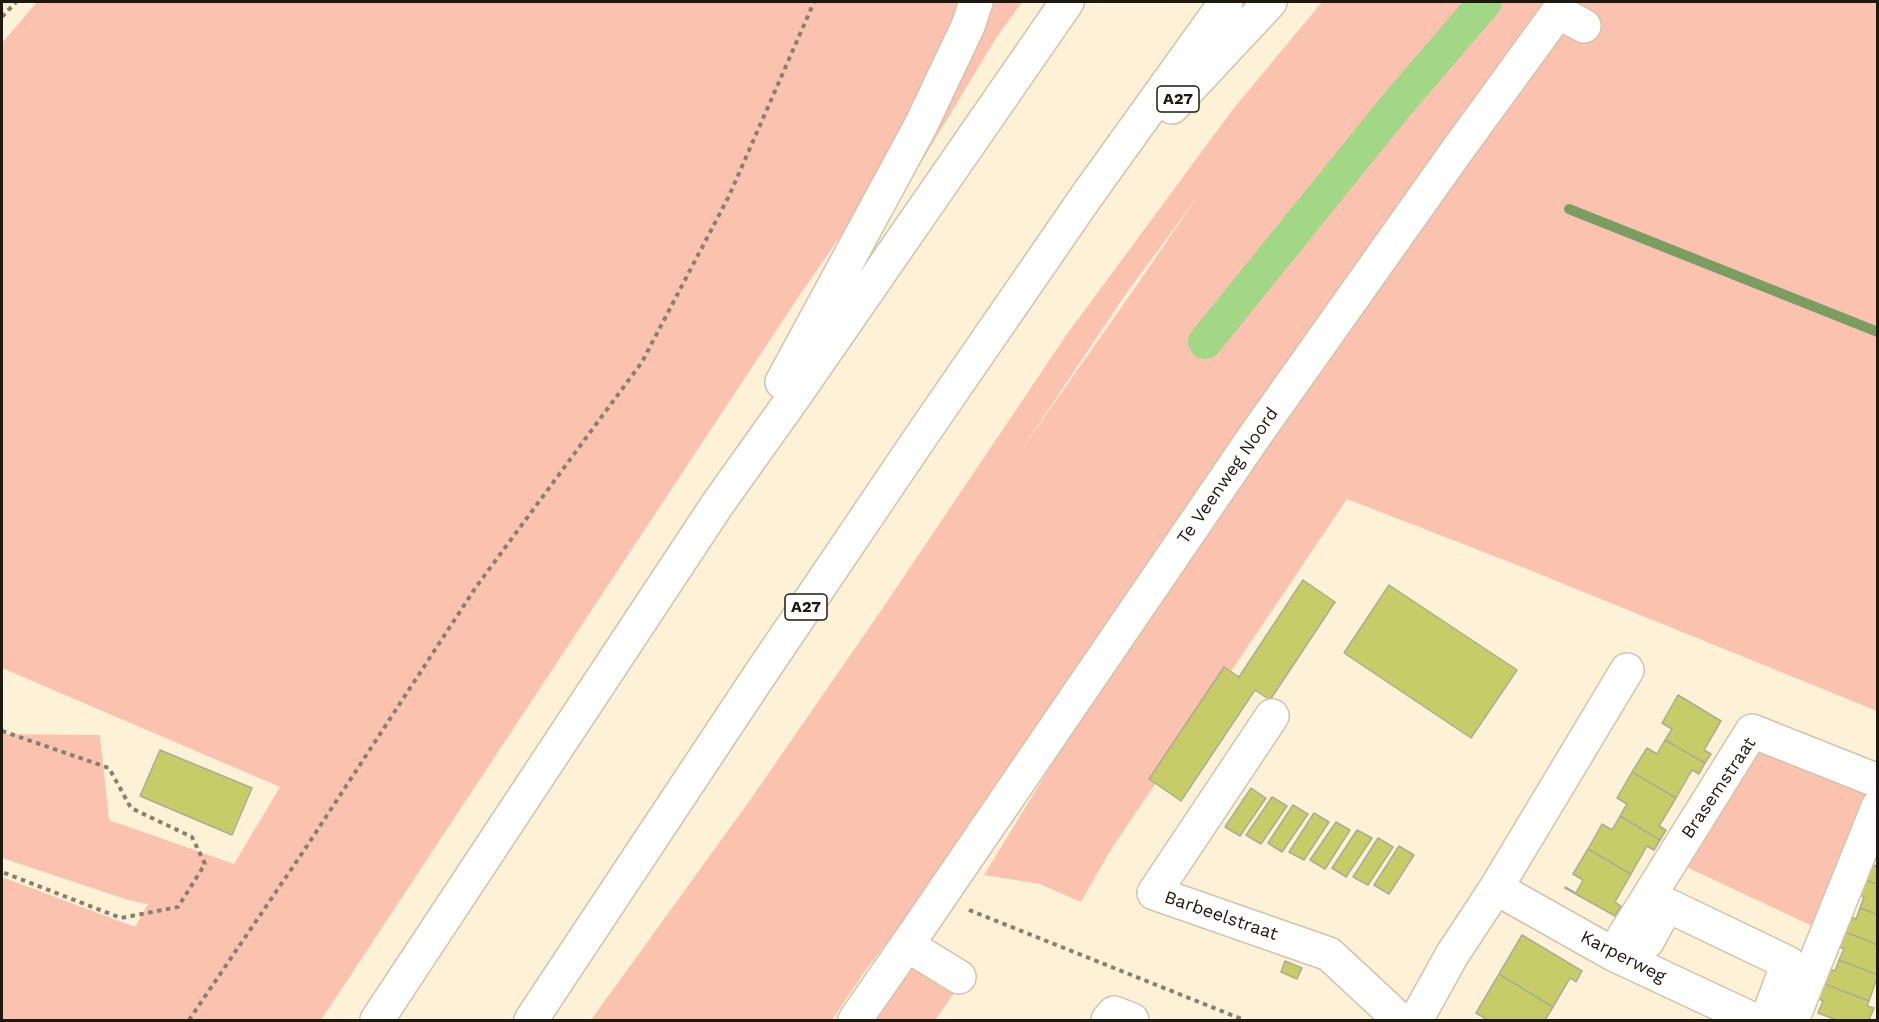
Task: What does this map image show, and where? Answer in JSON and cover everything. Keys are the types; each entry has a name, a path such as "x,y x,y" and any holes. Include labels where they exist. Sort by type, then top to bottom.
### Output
{"main road":[{"path":"717,505 921,125 968,26 976,2"},
{"path":"377,1020 717,505 1067,2"},
{"name":"A27","path":"531,1020 757,679 1086,197 1226,2"},
{"name":"A27","path":"1086,197 1270,2"},
{"name":"Te Veenweg Noord","path":"855,1020 1254,437 1463,142 1570,13"},
{"path":"1416,1020 1452,955 1496,888 1627,670"},
{"name":"Barbeelstraat","path":"1272,716 1154,893 1329,954 1400,1020"},
{"name":"Brasemstraat","path":"1623,959 1752,731 1878,781"},
{"path":"1792,1020 1878,807"},
{"name":"Karperweg","path":"1496,888 1623,959 1754,1020"},
{"path":"1623,959 1667,905 1788,963 1767,1020"},
{"path":"907,945 959,976"},
{"path":"1108,1020 1114,1013 1132,1020"}],"path":[{"path":"2,17 16,2"},
{"path":"189,1020 312,839 476,588 642,362 729,196 814,2"},
{"path":"2,731 109,768 131,808 192,837 205,864 178,907 121,918 2,872"},
{"path":"938,897 1244,1020"}],"shaded area":[{"path":"37,2 966,2 867,198 801,293 321,1020 2,1020 2,877 135,927 148,904 128,900 2,858 2,734 100,735 109,820 234,864 280,787 2,668 2,43"},
{"path":"987,2 1022,2 996,38 913,176 925,142"},
{"path":"1322,2 1556,2 985,815 865,971 832,1020 591,1020 750,800 1067,334 1234,108","holes":["1200,193 1020,452 1123,298"]},
{"path":"1576,2 1877,2 1877,711 1517,565 1347,499 1110,851 1081,902 1040,884 984,875 1047,772 1247,469 1553,31 1589,18"},
{"path":"1756,744 1877,794 1823,931 1680,864"},
{"path":"905,966 927,966 957,989 935,1020 869,1020"}],"building":[{"path":"1303,580 1335,602 1270,700 1255,690 1181,801 1149,779 1224,667 1239,677"},
{"path":"1389,585 1517,670 1471,738 1344,653"},
{"path":"1678,695 1721,721 1704,750 1711,754 1705,763 1665,740 1672,729 1662,723"},
{"path":"1665,740 1705,763 1699,774 1692,770 1676,798 1632,772 1647,748 1657,754"},
{"path":"160,750 252,788 232,835 140,796"},
{"path":"1632,772 1676,798 1659,826 1666,830 1660,840 1620,816 1627,804 1617,798"},
{"path":"1251,788 1266,798 1240,836 1225,827"},
{"path":"1272,797 1287,806 1261,844 1246,835"},
{"path":"1293,805 1308,814 1282,852 1268,843"},
{"path":"1314,813 1329,822 1304,860 1289,852"},
{"path":"1620,816 1660,840 1654,850 1647,846 1631,874 1588,849 1602,824 1612,830"},
{"path":"1336,822 1350,830 1325,869 1310,860"},
{"path":"1357,830 1372,838 1346,877 1332,868"},
{"path":"1378,838 1393,847 1368,885 1353,877"},
{"path":"1399,846 1414,855 1389,894 1374,885"},
{"path":"1588,849 1631,874 1615,902 1621,906 1615,916 1565,888 1576,893 1583,880 1573,874"},
{"path":"1878,863 1878,885 1863,879 1869,864 1876,866"},
{"path":"1863,879 1878,885 1878,915 1860,908 1864,897 1858,894"},
{"path":"1860,908 1878,915 1878,945 1843,931 1849,916 1856,919"},
{"path":"1843,931 1878,945 1878,975 1839,960 1844,949 1837,946"},
{"path":"1522,935 1582,971 1576,982 1570,978 1553,1007 1499,974"},
{"path":"1839,960 1878,975 1869,1001 1822,983 1828,968 1835,971"},
{"path":"1285,961 1302,968 1297,979 1281,972"},
{"path":"1499,974 1553,1007 1545,1020 1488,1020 1476,1013"},
{"path":"1822,983 1869,1001 1867,1006 1874,1008 1869,1020 1837,1020 1818,1013 1823,1001 1817,998"}],"waterway":[{"path":"1205,342 1395,107 1485,2"},
{"path":"1569,209 1878,332"}]}
